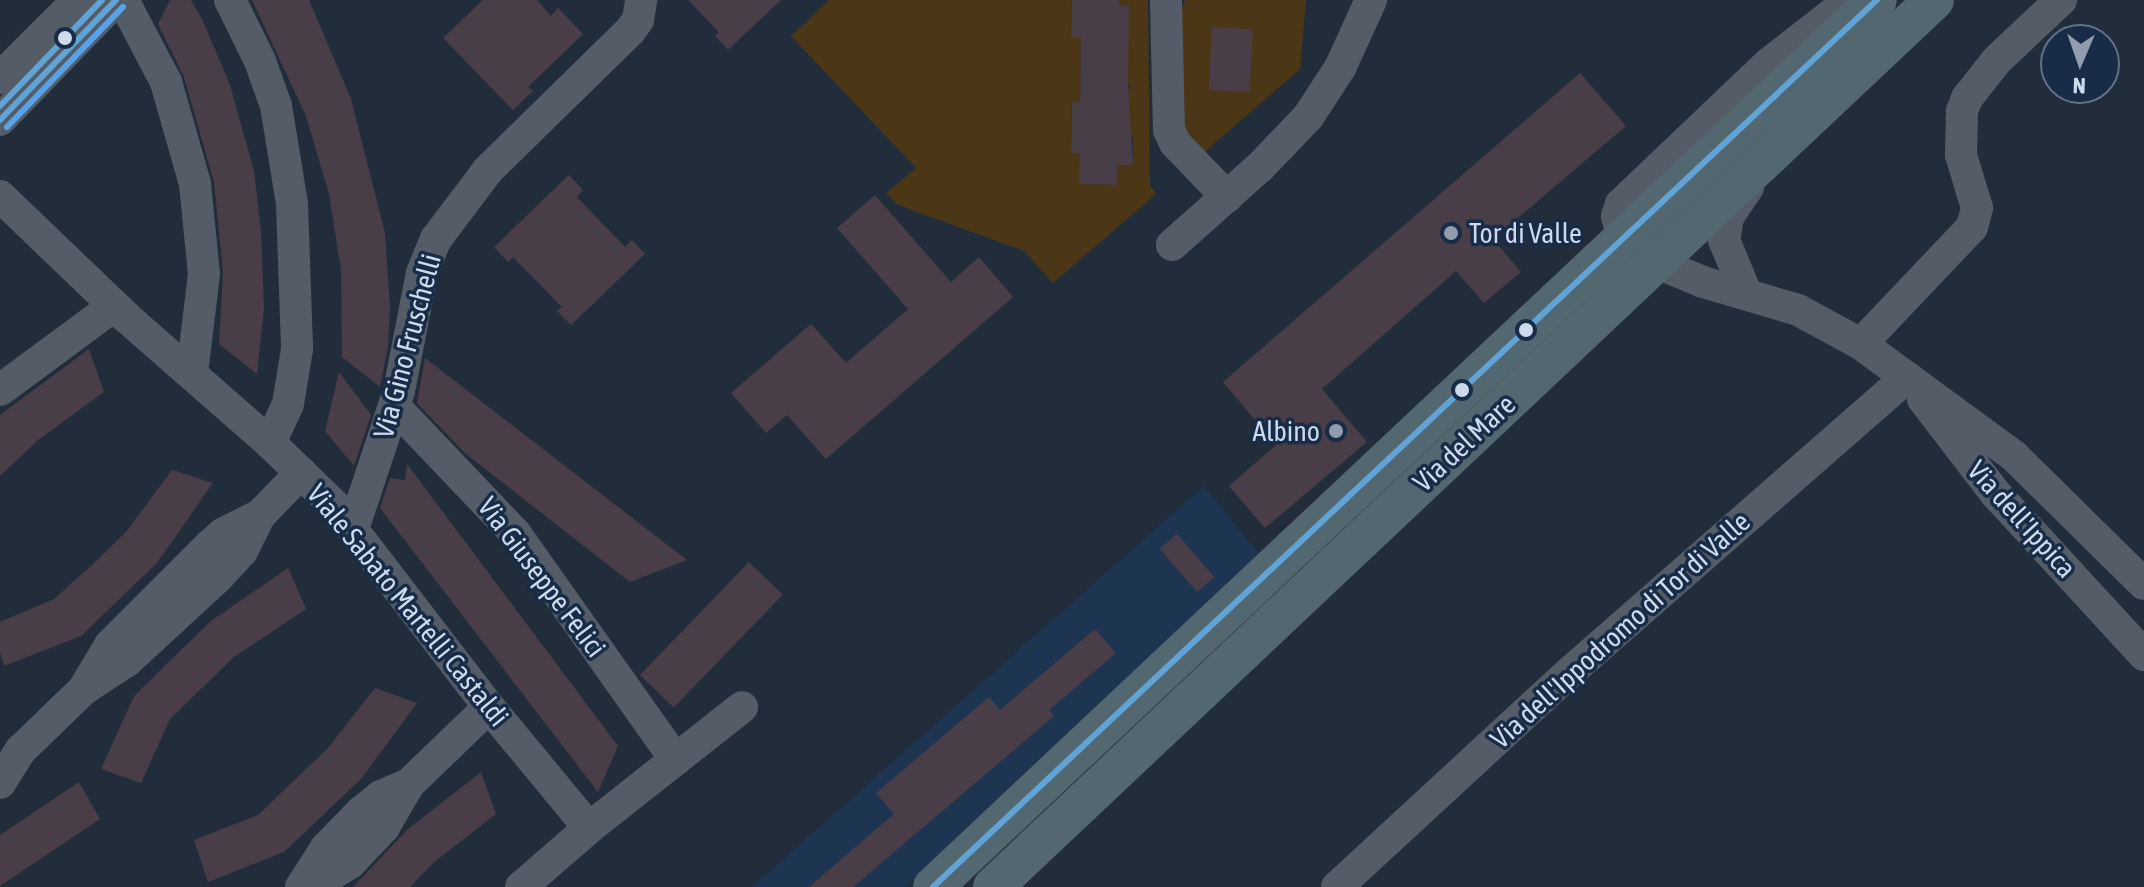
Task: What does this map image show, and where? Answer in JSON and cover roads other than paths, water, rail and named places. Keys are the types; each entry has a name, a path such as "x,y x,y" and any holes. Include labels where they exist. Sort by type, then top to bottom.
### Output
{"main road":[{"path":"933,887 1877,0"},
{"name":"Via del Mare","path":"993,887 1934,0"}],"street":[{"path":"0,78 78,0"},
{"path":"0,120 116,0"},
{"path":"123,0 166,82 195,184 204,274 192,373"},
{"path":"230,0 260,61 276,106 292,204 298,317 296,365 288,404 270,443"},
{"name":"Via Gino Fruschelli","path":"353,529 407,361 422,273 441,231 507,150 630,31 638,20 641,0"},
{"path":"1166,0 1169,130 1175,143 1227,197"},
{"path":"1172,245 1278,150 1318,104 1340,68 1371,0"},
{"path":"1850,0 1768,64 1621,204 1617,223 1657,263 1703,282 1798,310 1861,344 2014,456 2144,584"},
{"path":"1861,344 1972,227 1976,218 1976,198 1959,138 1967,98 1997,60 2061,0"},
{"path":"1746,293 1727,253 1724,233 1732,210 1768,157"},
{"name":"Viale Sabato Martelli Castaldi","path":"0,196 114,306 301,473 353,529 489,707 589,828"},
{"path":"0,390 114,306"},
{"name":"Via dell'Ippica","path":"1907,377 1981,476 2144,655"},
{"name":"Via dell'Ippodromo di Tor di Valle","path":"1337,887 1569,673 1907,377"},
{"name":"Via Giuseppe Felici","path":"394,406 471,484 525,546 676,760"},
{"path":"0,783 11,756 84,689 105,650 224,533 260,515 301,473"},
{"path":"311,887 339,872 379,833 409,784 489,707"},
{"path":"521,887 589,828 742,707"},
{"path":"301,887 326,848 366,807 409,784"}],"place":[{"name":"Tor di Valle","path":"1451,233"},
{"name":"Albino","path":"1336,431"}]}
